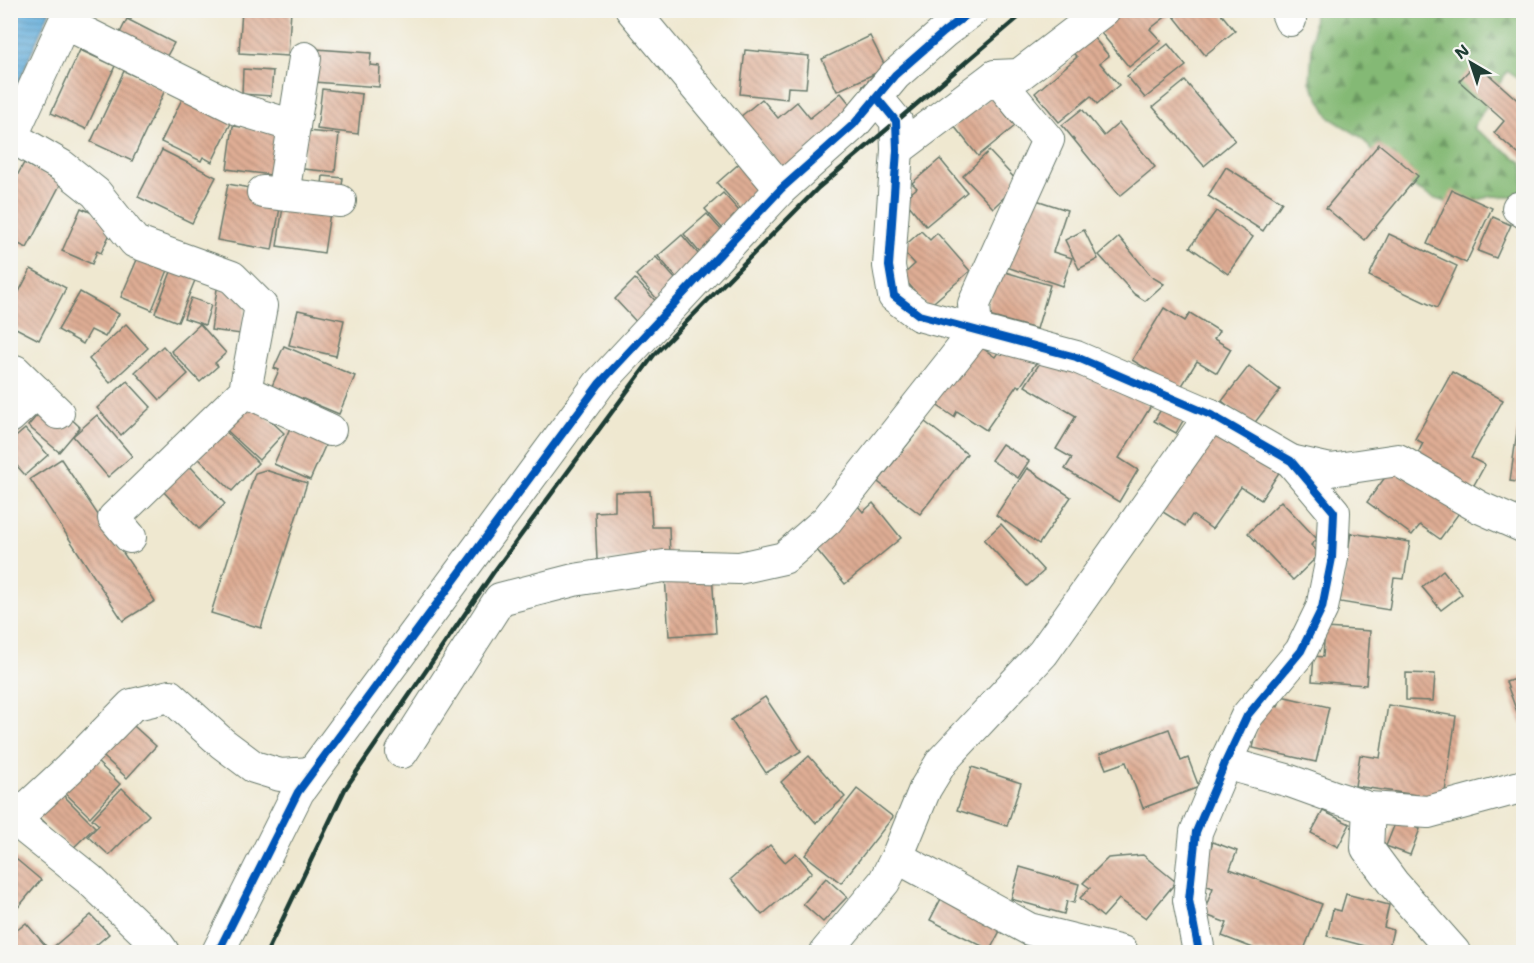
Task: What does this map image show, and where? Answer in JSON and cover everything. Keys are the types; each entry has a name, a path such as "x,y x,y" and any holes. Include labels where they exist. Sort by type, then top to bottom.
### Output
{"street":[{"path":"632,10 781,189"},
{"path":"218,952 298,792 599,384 781,189 854,124 937,21 973,10"},
{"path":"897,150 994,76 1019,75 1104,10"},
{"path":"130,537 114,518 245,391 261,306 232,277 135,242 96,193 62,166 11,138 67,17 238,109 294,126"},
{"path":"305,58 294,126 273,193 340,201"},
{"path":"402,752 500,598 574,580 664,566 739,568 784,558 827,520 976,331 974,304 1048,140 994,76"},
{"path":"877,98 896,121 897,150 889,266 894,296 919,315 1076,357 1211,416 1292,460 1331,470 1398,460 1479,507 1524,527"},
{"path":"10,417 48,403 15,371"},
{"path":"245,391 330,430"},
{"path":"826,952 884,882 897,857 925,789 942,761 1043,653 1211,416"},
{"path":"1199,952 1189,900 1196,832 1247,716 1301,651 1322,608 1332,558 1334,512 1292,460"},
{"path":"12,826 132,705 170,696 222,743 254,767 280,775 312,773"},
{"path":"1225,763 1290,781 1369,808 1428,812 1524,786"},
{"path":"1369,808 1367,848 1393,884 1454,952"},
{"path":"12,826 52,872 104,916 135,952"},
{"path":"12,826 90,880 163,952"},
{"path":"897,857 1029,929 1122,952"}],"green space":[{"path":"1314,11 1523,11 1523,82 1507,71 1473,128 1523,163 1523,198 1491,196 1459,206 1433,198 1393,176 1361,137 1330,118 1310,82"}],"water":[{"path":"10,11 50,11 11,100"}],"building":[{"path":"112,10 135,10 131,19"},
{"path":"242,10 291,10 288,56 239,53"},
{"path":"1118,10 1166,10 1169,14 1150,29 1161,41 1129,67 1097,28"},
{"path":"1169,10 1218,10 1235,31 1205,55"},
{"path":"127,19 174,43 163,63 117,39"},
{"path":"1089,32 1109,56 1100,63 1119,85 1097,104 1091,96 1059,122 1035,93 1077,57 1069,49"},
{"path":"870,36 886,68 837,91 822,59"},
{"path":"1168,44 1186,66 1145,98 1127,76"},
{"path":"316,49 371,53 370,65 380,66 379,87 314,82"},
{"path":"80,50 115,66 86,129 51,113"},
{"path":"745,50 809,56 806,88 788,87 787,99 740,94"},
{"path":"1476,63 1524,106 1524,159 1494,133 1504,121 1459,81"},
{"path":"243,69 273,71 271,96 242,94"},
{"path":"124,71 165,90 132,161 91,142"},
{"path":"876,73 886,82 872,96 862,87"},
{"path":"1185,81 1235,140 1204,166 1153,107"},
{"path":"322,89 362,94 358,134 317,129"},
{"path":"841,93 859,115 786,174 740,117 762,99 778,118 797,102 810,118"},
{"path":"184,95 233,119 212,162 203,157 201,161 161,142"},
{"path":"991,96 1015,126 978,156 954,126"},
{"path":"1082,109 1104,136 1119,123 1155,167 1120,196 1062,125"},
{"path":"233,126 277,131 271,175 227,169"},
{"path":"306,131 339,134 335,172 303,169"},
{"path":"1379,144 1418,176 1365,240 1326,208"},
{"path":"162,150 216,177 192,223 138,197"},
{"path":"989,151 1019,183 993,208 963,176"},
{"path":"940,159 967,192 926,226 904,199 917,188 912,183"},
{"path":"742,161 772,194 747,216 717,183"},
{"path":"24,163 61,183 27,248 10,240 10,189"},
{"path":"1226,167 1282,202 1263,231 1208,196"},
{"path":"323,176 343,178 341,193 321,191"},
{"path":"228,184 255,189 280,208 272,250 217,240"},
{"path":"1452,190 1492,208 1466,263 1427,244"},
{"path":"723,193 748,221 730,237 705,209"},
{"path":"1027,197 1067,210 1053,252 1072,258 1062,286 1004,266"},
{"path":"284,200 331,206 324,253 277,246"},
{"path":"81,208 115,223 101,253 97,251 92,264 62,251"},
{"path":"1216,211 1253,237 1228,274 1190,247"},
{"path":"707,214 729,239 706,260 684,234"},
{"path":"1493,217 1511,225 1496,258 1478,251"},
{"path":"1084,230 1098,259 1079,269 1065,240"},
{"path":"921,231 930,240 937,233 970,271 928,307 902,276 915,264 901,249"},
{"path":"1389,234 1457,266 1437,308 1369,276"},
{"path":"682,235 705,262 681,283 658,256"},
{"path":"1119,237 1152,277 1164,284 1145,301 1134,294 1099,255"},
{"path":"142,248 172,260 152,310 121,297"},
{"path":"656,257 683,288 663,306 636,275"},
{"path":"174,264 198,273 178,322 155,313"},
{"path":"31,269 66,288 39,340 10,325 10,309"},
{"path":"998,270 1050,285 1037,329 985,315"},
{"path":"635,279 663,309 643,329 615,299"},
{"path":"217,289 248,294 241,334 211,330"},
{"path":"80,292 119,314 105,337 91,330 83,344 58,330"},
{"path":"191,298 211,305 205,325 184,318"},
{"path":"1164,308 1185,321 1190,313 1219,331 1214,339 1231,349 1217,373 1197,361 1180,389 1132,360"},
{"path":"298,310 344,320 336,356 289,345"},
{"path":"126,324 148,348 110,383 89,359"},
{"path":"200,324 226,353 215,363 218,366 200,382 171,351"},
{"path":"971,340 995,357 1005,342 1036,363 1020,387 1017,385 986,430 957,411 954,417 929,400"},
{"path":"163,346 188,374 160,400 135,372"},
{"path":"284,346 355,376 339,414 272,386 279,370 274,368"},
{"path":"1047,352 1151,406 1119,458 1138,470 1119,502 1065,469 1072,458 1056,449 1076,416 1025,386"},
{"path":"1249,366 1280,390 1253,425 1222,401"},
{"path":"1452,372 1503,400 1471,458 1485,465 1470,492 1414,461 1423,443 1415,439"},
{"path":"127,381 151,407 121,435 97,408"},
{"path":"1522,396 1524,396 1524,483 1510,481"},
{"path":"245,397 284,433 259,460 220,424"},
{"path":"1163,406 1184,419 1176,433 1154,421"},
{"path":"44,407 66,414 80,427 59,452 28,426"},
{"path":"97,415 132,456 108,477 73,436"},
{"path":"925,422 967,454 920,514 878,482"},
{"path":"1212,422 1282,468 1261,500 1241,487 1212,529 1192,515 1185,526 1155,507"},
{"path":"222,428 258,463 232,491 190,450"},
{"path":"290,428 326,444 310,480 274,464"},
{"path":"25,429 48,455 25,475 10,458 10,442"},
{"path":"1002,444 1029,461 1018,478 991,460"},
{"path":"61,459 155,601 123,621 30,479"},
{"path":"189,465 225,504 199,529 162,490"},
{"path":"1394,465 1459,513 1440,539 1420,525 1412,535 1367,502"},
{"path":"1027,468 1071,497 1039,544 996,515"},
{"path":"265,470 307,483 261,628 211,613 255,473"},
{"path":"650,491 652,527 669,527 670,557 597,560 595,512 615,511 615,492"},
{"path":"1281,501 1317,539 1311,545 1320,554 1293,580 1248,533"},
{"path":"873,503 901,538 845,584 812,544 858,506 863,512"},
{"path":"1001,524 1044,571 1027,586 984,540"},
{"path":"1351,533 1410,542 1404,579 1394,578 1389,610 1340,602"},
{"path":"1443,570 1462,594 1441,610 1422,587"},
{"path":"712,573 716,633 669,636 665,576"},
{"path":"1325,628 1370,631 1366,685 1312,681 1314,656 1323,657"},
{"path":"1406,673 1435,674 1433,701 1406,700"},
{"path":"1524,676 1524,728 1523,728 1506,682"},
{"path":"1281,696 1329,707 1316,762 1253,748 1263,704 1278,707"},
{"path":"765,697 801,751 766,773 731,720"},
{"path":"1388,705 1456,716 1444,799 1355,786 1360,755 1380,758"},
{"path":"124,717 156,746 127,778 95,749"},
{"path":"1169,729 1181,761 1188,758 1199,787 1143,808 1126,762 1106,769 1100,754"},
{"path":"809,756 845,797 816,823 781,782"},
{"path":"93,758 120,784 90,817 62,790"},
{"path":"972,767 1021,783 1007,826 957,810"},
{"path":"55,787 95,827 72,849 32,810"},
{"path":"122,788 149,815 109,855 88,836 99,825 92,819"},
{"path":"857,789 893,817 841,883 805,855"},
{"path":"1323,811 1350,824 1338,847 1311,833"},
{"path":"1396,821 1420,829 1410,855 1386,846"},
{"path":"1213,842 1237,851 1230,869 1322,904 1303,952 1251,952 1253,948 1222,936 1227,923 1203,914 1213,888 1197,882"},
{"path":"770,845 785,862 796,853 812,872 762,915 731,879"},
{"path":"10,854 41,880 10,917"},
{"path":"1143,855 1176,882 1146,918 1119,899 1103,917 1080,898 1090,888 1083,883 1108,858"},
{"path":"1020,867 1079,884 1074,903 1067,901 1064,914 1011,899"},
{"path":"826,878 847,897 823,922 803,904"},
{"path":"1346,894 1389,905 1384,927 1393,930 1388,952 1327,936 1333,909 1341,911"},
{"path":"943,895 1003,925 990,950 930,920"},
{"path":"91,915 109,934 88,952 55,952 52,948"},
{"path":"26,923 51,952 15,952 10,947 10,936"}],"railway":[{"path":"267,952 345,789 493,573 654,355 818,188 1027,10"}],"cycle path":[{"path":"218,952 298,792 599,384 781,189 854,124 895,75 973,10"},
{"path":"877,98 896,121 897,150 889,266 894,296 919,315 1076,357 1211,415 1291,461 1334,512 1332,558 1322,608 1301,651 1247,716 1196,832 1189,900 1199,952"}]}
